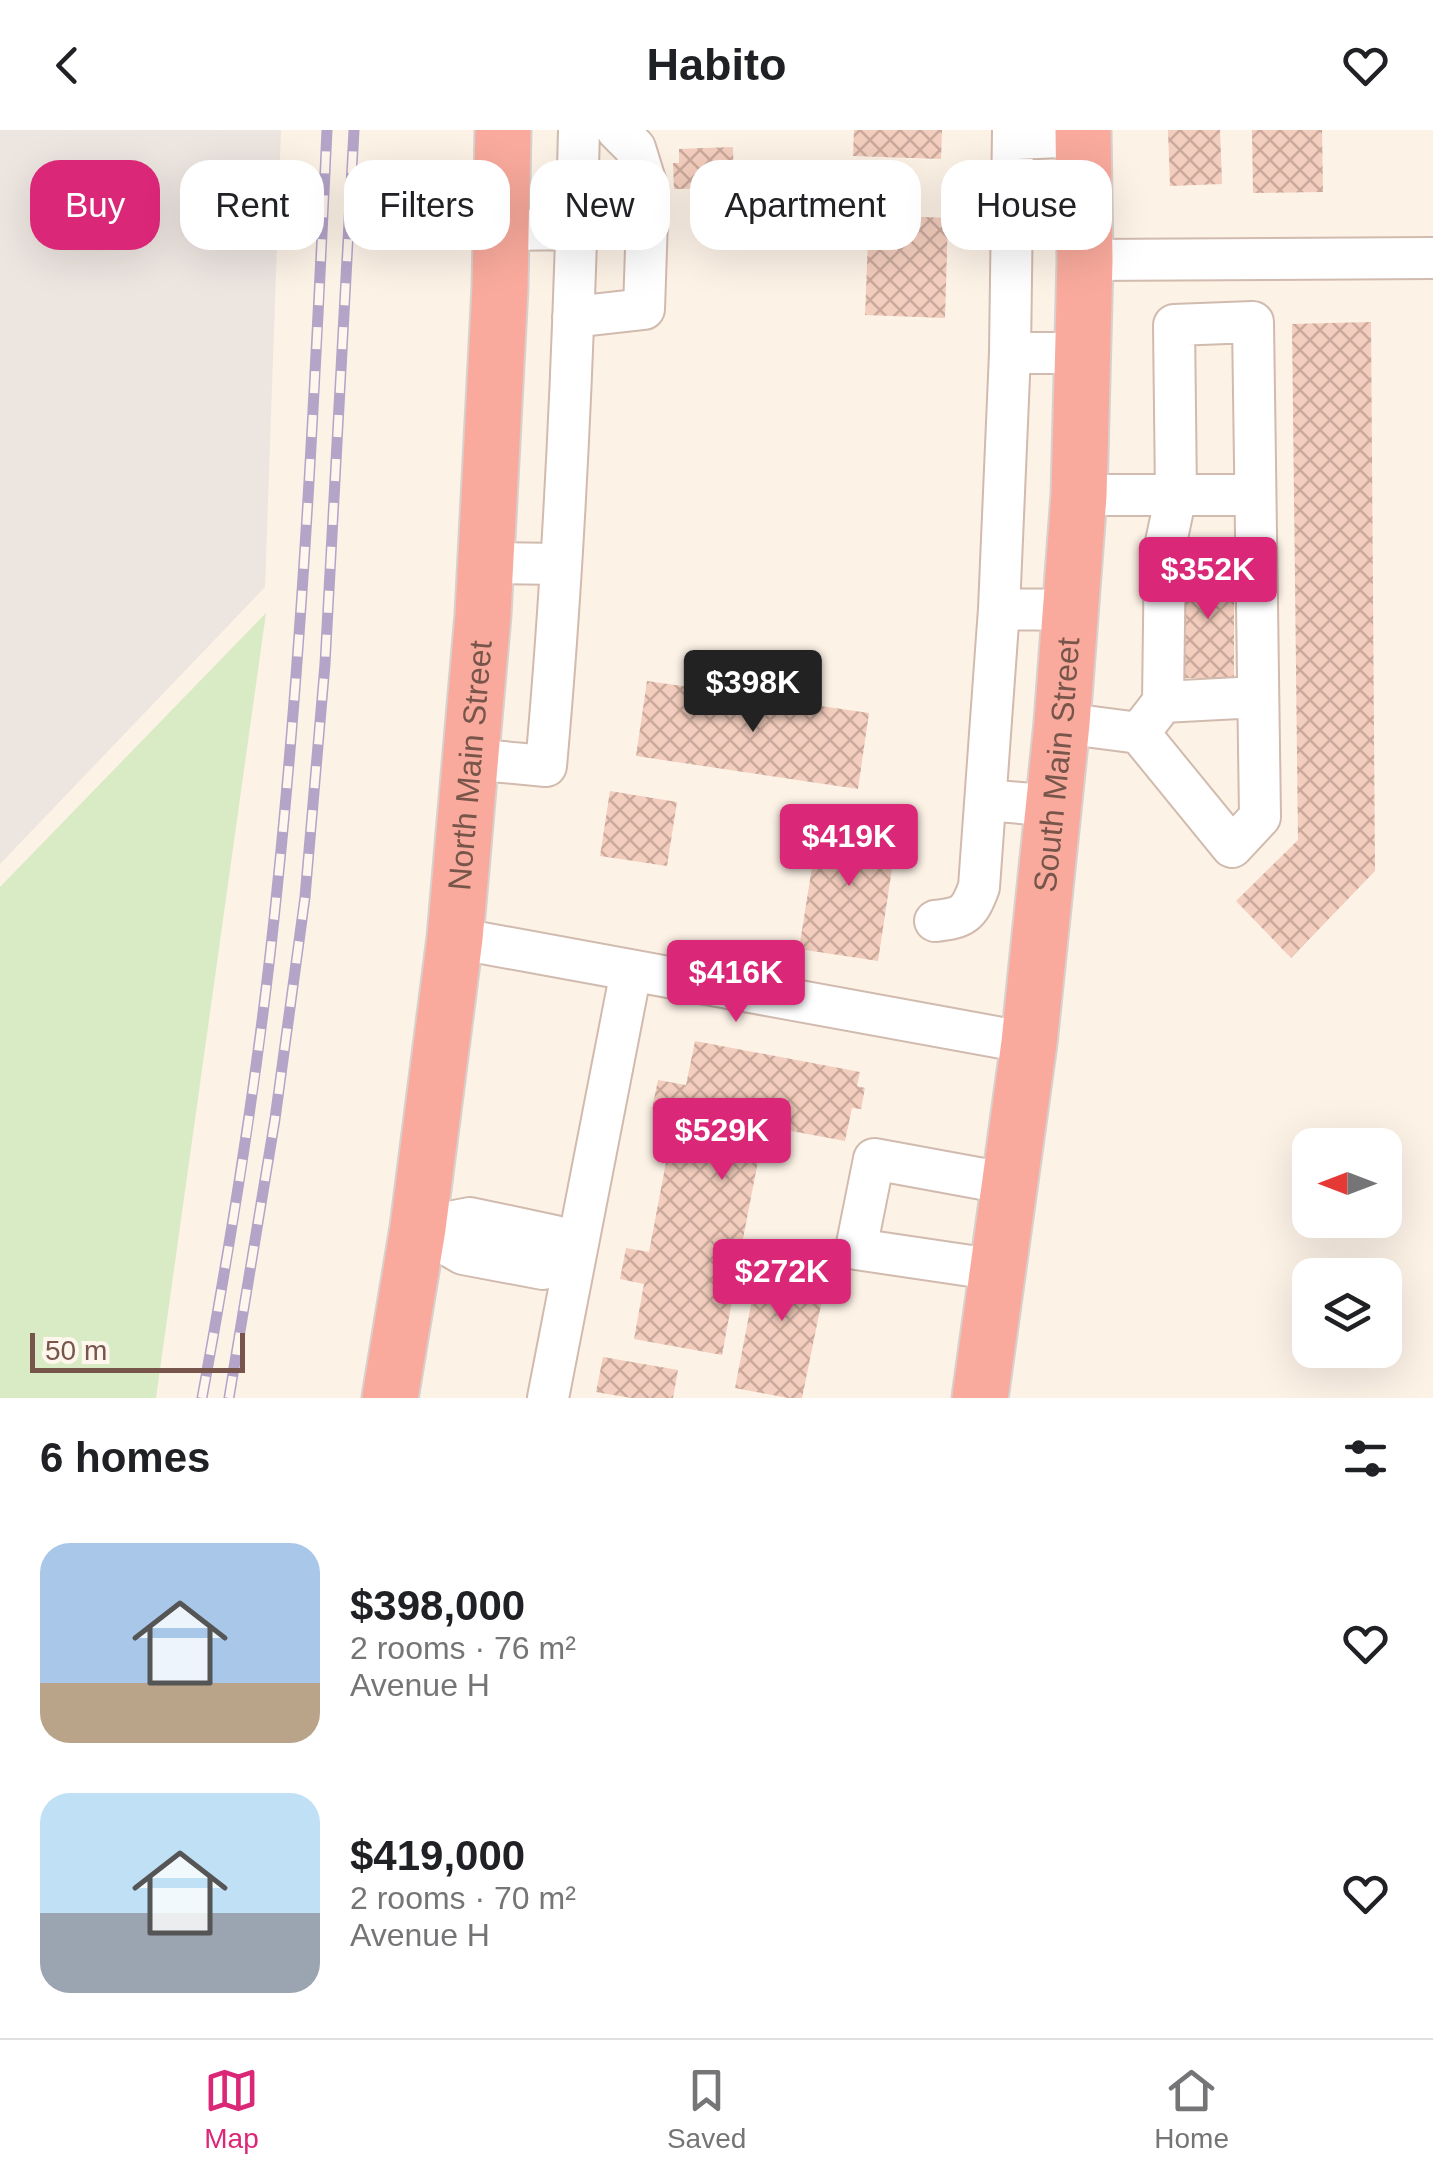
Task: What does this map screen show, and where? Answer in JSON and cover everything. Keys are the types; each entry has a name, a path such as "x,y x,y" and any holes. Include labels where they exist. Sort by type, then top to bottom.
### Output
{"highway":[{"name":"North Main Street","path":"503,130 503,160"},
{"name":"South Main Street","path":"980,1398 1029,1043 1062,723 1079,495 1085,260 1083,133"},
{"name":"North Main Street","path":"390,1398 418,1228 455,938 486,563 501,250"}],"street":[{"path":"577,160 578,130"},
{"path":"618,130 636,148 639,160"},
{"path":"936,921 957,918 971,908 979,887 999,609 1014,135 1083,133"},
{"path":"470,759 546,766 569,448 576,250"},
{"path":"574,316 644,310 646,250"},
{"path":"1085,260 1433,258"},
{"path":"1234,259 1234,323"},
{"path":"1253,322 1260,817 1232,847 1151,717 1165,548 1176,495 1174,325 1234,323 1253,322"},
{"path":"1010,353 1082,353"},
{"path":"1079,495 1254,495"},
{"path":"486,563 561,564"},
{"path":"999,609 1071,610"},
{"path":"1062,723 1151,717 1258,697"},
{"path":"986,800 1055,806"},
{"path":"455,938 1029,1043"},
{"path":"548,1398 631,971"},
{"path":"998,1270 856,1250 874,1158 1010,1184"},
{"path":"418,1228 470,1218 555,1236 576,1254"}],"shaded area":[{"path":"0,130 281,130 280,160 180,160 180,250 277,250 265,587 0,864"}],"green space":[{"path":"266,613 156,1398 0,1398 0,887"}],"building":[{"path":"854,130 942,130 941,159 853,156"},
{"path":"1168,130 1220,130 1222,184 1170,186"},
{"path":"1252,130 1322,130 1323,192 1253,193"},
{"path":"733,147 733,160 690,160 690,189 674,189 673,163 679,163 679,149"},
{"path":"921,217 941,218 941,250 947,250 945,318 865,315 868,250 921,250"},
{"path":"1371,322 1375,871 1291,958 1236,901 1298,840 1292,324"},
{"path":"1181,566 1234,566 1234,678 1181,678"},
{"path":"647,681 869,713 858,789 636,756"},
{"path":"610,791 677,802 667,866 600,856"},
{"path":"820,817 898,829 878,961 799,949"},
{"path":"695,1041 860,1072 857,1086 865,1088 861,1109 852,1108 845,1141 748,1123 745,1137 762,1140 737,1270 750,1273 744,1304 732,1301 722,1355 634,1339 644,1284 620,1279 626,1248 649,1252 674,1120 730,1131 732,1124 652,1109 658,1080 686,1085"},
{"path":"762,1248 830,1261 802,1398 735,1388"},
{"path":"603,1357 678,1370 673,1398 631,1398 596,1392"}],"railway":[{"path":"202,1398 245,1145 277,890 301,606 327,130"},
{"path":"229,1398 275,1119 305,897 325,664 354,130"}]}
